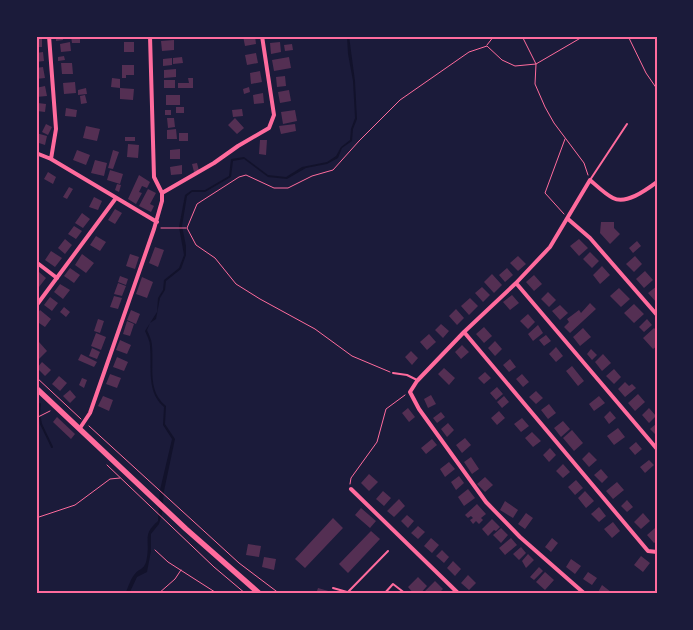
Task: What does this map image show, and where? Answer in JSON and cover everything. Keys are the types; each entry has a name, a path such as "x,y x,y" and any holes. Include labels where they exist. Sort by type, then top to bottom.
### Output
{"main road":[{"path":"36,388 186,529 260,594"}],"street":[{"path":"49,36 56,129 51,159"},
{"path":"80,428 90,413 162,202 162,193 154,177 150,36"},
{"path":"162,193 269,128 274,115 262,36"},
{"path":"36,153 51,159 156,222"},
{"path":"585,594 520,537 486,502 419,409 410,392 417,380 550,247 590,180 613,199 623,200 644,192 657,182"},
{"path":"36,306 116,198"},
{"path":"568,219 590,238 657,315"},
{"path":"36,262 57,278"},
{"path":"516,283 657,449"},
{"path":"464,332 648,551 657,552"},
{"path":"352,489 459,594"}],"lane":[{"path":"590,180 627,124"},
{"path":"393,373 406,375 417,380"},
{"path":"348,592 388,551"},
{"path":"384,594 394,584 406,594"},
{"path":"333,588 354,594"}],"path":[{"path":"186,228 197,204 239,177 246,175 274,188 288,188 312,176 333,170 359,140 400,100 469,52 486,46 494,36"},
{"path":"522,36 536,64 535,84 545,107 584,163 590,180"},
{"path":"486,46 502,60 515,66 536,64 584,36"},
{"path":"628,36 646,73 657,89"},
{"path":"565,138 545,193 568,219"},
{"path":"154,229 166,227 186,228"},
{"path":"186,228 196,245 215,258 236,284 314,329 352,356 393,373"},
{"path":"36,377 150,483 251,573 280,594"},
{"path":"352,489 351,478 377,442 386,409 410,392"},
{"path":"37,417 52,411"},
{"path":"36,518 75,505 110,479 130,476"},
{"path":"138,494 246,594"},
{"path":"155,550 168,562 218,594"},
{"path":"158,594 175,579 181,570"}],"shaded area":[{"path":"347,36 349,36 355,81 357,119 353,129 352,141 342,148 338,158 327,164 306,168 287,179 268,177 244,159 233,161 231,177 205,192 192,192 187,196 182,226 186,255 181,269 166,281 156,319 150,323 157,312 158,298 163,290 164,280 179,268 184,255 179,227 185,195 192,190 205,190 229,176 231,159 244,157 268,175 286,177 302,167 327,162 336,156 341,147 350,140 355,118 353,81 348,54"},
{"path":"150,323 147,330 152,344 154,386 160,400 166,406 165,424 175,439 164,491 162,514 159,524 151,534 151,551 147,572 137,577 129,594 125,594 133,577 144,567 146,561 148,534 158,521 160,490 172,439 163,425 164,407 158,401 152,387 150,344 145,331"}],"building":[{"path":"56,36 63,36 63,40 56,41"},
{"path":"71,36 80,36 80,43 72,43"},
{"path":"243,36 255,36 256,44 245,46"},
{"path":"36,39 42,39 42,47 36,47"},
{"path":"174,40 174,50 162,51 161,41"},
{"path":"70,42 71,51 61,52 60,44"},
{"path":"124,42 134,42 134,52 124,52"},
{"path":"280,42 281,52 271,54 270,43"},
{"path":"292,44 293,50 285,51 284,45"},
{"path":"43,52 44,61 36,62 36,53"},
{"path":"256,53 258,63 247,65 245,55"},
{"path":"64,56 65,60 58,61 58,57"},
{"path":"182,57 183,63 173,64 173,58"},
{"path":"289,57 291,68 274,71 272,60"},
{"path":"172,58 172,65 163,66 163,59"},
{"path":"61,63 72,63 73,74 62,74"},
{"path":"122,65 134,65 134,75 126,75 126,78 122,78"},
{"path":"43,67 45,78 36,79 36,68"},
{"path":"176,69 176,77 164,78 164,70"},
{"path":"260,71 262,82 251,84 250,73"},
{"path":"285,76 286,86 277,87 276,77"},
{"path":"112,78 120,79 120,88 111,87"},
{"path":"188,78 193,78 193,88 178,88 178,83 189,83"},
{"path":"164,80 175,80 175,88 164,88"},
{"path":"75,82 76,93 64,94 63,83"},
{"path":"45,86 47,96 36,97 36,88"},
{"path":"249,87 250,92 244,94 243,89"},
{"path":"86,88 87,94 78,95 78,90"},
{"path":"120,88 134,89 133,100 120,99"},
{"path":"289,90 291,101 280,103 278,92"},
{"path":"263,93 264,103 254,104 253,95"},
{"path":"85,95 87,103 81,104 80,96"},
{"path":"166,95 180,95 180,105 166,105"},
{"path":"38,103 46,104 45,112 37,111"},
{"path":"176,107 184,107 184,113 176,113"},
{"path":"66,108 77,110 76,117 65,116"},
{"path":"242,109 243,116 233,117 232,110"},
{"path":"165,110 171,110 171,115 165,115"},
{"path":"295,110 297,121 283,124 281,112"},
{"path":"167,118 174,118 175,127 168,128"},
{"path":"235,118 244,128 237,134 228,125"},
{"path":"46,124 52,127 48,135 42,132"},
{"path":"295,124 296,131 281,134 279,126"},
{"path":"86,126 100,129 97,141 83,138"},
{"path":"176,129 177,139 167,139 167,130"},
{"path":"36,133 47,136 45,145 36,142"},
{"path":"179,133 188,133 188,141 179,141"},
{"path":"125,137 135,137 135,141 125,141"},
{"path":"260,140 267,140 266,155 259,154"},
{"path":"128,144 139,145 138,158 127,157"},
{"path":"180,149 180,159 170,159 170,150"},
{"path":"77,150 90,155 86,165 73,160"},
{"path":"113,150 119,152 113,169 108,168"},
{"path":"95,160 107,163 104,176 91,173"},
{"path":"197,163 199,171 194,172 192,164"},
{"path":"182,165 182,174 171,175 170,167"},
{"path":"110,170 123,174 120,184 107,180"},
{"path":"48,172 56,177 53,184 44,179"},
{"path":"139,175 150,182 147,188 142,186 139,192 142,193 136,204 128,199"},
{"path":"117,184 121,185 119,192 115,190"},
{"path":"69,187 73,189 67,199 63,197"},
{"path":"148,189 156,193 150,204 154,206 151,212 139,206"},
{"path":"94,197 102,201 98,210 89,207"},
{"path":"115,209 122,213 115,224 108,220"},
{"path":"82,213 90,219 83,228 75,223"},
{"path":"601,222 614,222 614,228 620,234 610,244 600,233"},
{"path":"74,226 82,231 76,239 68,234"},
{"path":"96,236 106,242 100,251 90,245"},
{"path":"65,239 72,245 65,254 58,248"},
{"path":"579,239 588,248 579,256 570,246"},
{"path":"637,241 641,246 633,253 629,248"},
{"path":"155,247 164,250 158,267 149,263"},
{"path":"51,251 62,258 55,267 45,260"},
{"path":"590,252 599,261 592,268 583,259"},
{"path":"82,254 94,263 86,273 75,265"},
{"path":"130,254 139,257 135,269 126,266"},
{"path":"518,256 526,264 518,271 510,263"},
{"path":"635,256 642,264 634,272 626,264"},
{"path":"602,266 610,275 600,284 593,275"},
{"path":"70,268 80,275 74,283 64,276"},
{"path":"507,268 513,275 505,282 499,275"},
{"path":"645,271 653,280 644,288 636,279"},
{"path":"39,272 46,278 39,287 36,285 36,275"},
{"path":"492,274 502,285 494,293 484,282"},
{"path":"534,275 542,284 534,291 526,282"},
{"path":"120,276 128,279 126,285 118,282"},
{"path":"142,277 153,282 147,298 136,294"},
{"path":"118,283 126,286 122,296 114,294"},
{"path":"60,284 70,290 63,299 54,292"},
{"path":"657,286 657,303 648,293"},
{"path":"482,287 490,295 483,302 475,293"},
{"path":"619,288 630,299 621,307 610,296"},
{"path":"548,292 556,300 549,307 541,299"},
{"path":"512,295 519,303 510,310 503,302"},
{"path":"114,296 122,298 118,309 110,307"},
{"path":"50,297 58,303 52,311 44,305"},
{"path":"470,298 478,306 469,315 461,306"},
{"path":"590,303 596,309 570,333 564,327 569,322 567,319 579,310 581,313"},
{"path":"634,304 644,314 634,323 624,313"},
{"path":"560,305 568,313 560,320 552,311"},
{"path":"64,307 70,312 66,317 60,312"},
{"path":"456,309 464,318 457,325 449,316"},
{"path":"40,310 51,319 45,327 36,321 36,315"},
{"path":"131,310 140,314 136,324 127,320"},
{"path":"528,314 535,322 528,329 520,321"},
{"path":"98,319 104,321 100,333 94,331"},
{"path":"647,319 652,325 644,332 639,327"},
{"path":"127,321 134,324 130,336 123,334"},
{"path":"441,324 449,331 443,338 435,330"},
{"path":"538,325 543,333 533,341 528,334"},
{"path":"484,327 492,336 484,343 476,334"},
{"path":"583,328 591,337 580,346 573,337"},
{"path":"654,328 657,331 657,346 653,349 643,338"},
{"path":"96,333 106,337 101,350 91,346"},
{"path":"429,334 436,342 427,350 420,342"},
{"path":"546,335 551,341 544,346 539,340"},
{"path":"120,340 131,345 127,354 116,350"},
{"path":"495,341 502,349 495,356 488,348"},
{"path":"39,342 47,351 39,359 36,356 36,345"},
{"path":"462,345 469,352 461,359 455,352"},
{"path":"556,347 563,356 556,362 549,354"},
{"path":"92,348 100,352 97,359 89,356"},
{"path":"591,349 597,355 592,360 587,354"},
{"path":"411,351 418,358 412,365 405,357"},
{"path":"81,354 97,362 94,367 78,360"},
{"path":"603,354 611,363 602,371 595,362"},
{"path":"117,357 128,362 124,371 113,367"},
{"path":"510,359 516,367 509,372 503,365"},
{"path":"42,362 51,370 45,376 37,368"},
{"path":"572,366 584,381 578,386 566,371"},
{"path":"444,368 455,378 449,385 438,374"},
{"path":"614,369 621,377 614,384 606,376"},
{"path":"485,372 491,378 484,384 478,378"},
{"path":"110,374 121,378 117,388 106,384"},
{"path":"522,374 529,382 523,387 516,379"},
{"path":"59,376 67,383 60,391 52,384"},
{"path":"82,378 87,380 84,388 79,385"},
{"path":"625,382 629,386 632,384 636,388 625,397 618,389"},
{"path":"497,387 503,394 496,400 490,393"},
{"path":"70,390 76,397 70,403 63,396"},
{"path":"536,391 543,398 536,404 529,397"},
{"path":"638,394 645,402 635,411 628,403"},
{"path":"431,395 436,404 428,408 424,399"},
{"path":"103,396 113,400 109,411 98,406"},
{"path":"504,396 509,402 502,408 497,402"},
{"path":"599,396 605,403 594,411 589,404"},
{"path":"549,404 556,413 548,419 541,410"},
{"path":"408,408 415,417 409,422 402,413"},
{"path":"649,408 656,416 649,423 642,415"},
{"path":"499,411 505,418 497,425 491,418"},
{"path":"610,411 616,418 609,424 604,417"},
{"path":"441,412 445,417 437,423 433,418"},
{"path":"57,417 75,434 71,439 53,422"},
{"path":"522,418 529,426 521,432 514,424"},
{"path":"563,421 570,429 561,437 554,428"},
{"path":"448,423 454,430 447,437 441,429"},
{"path":"657,423 657,436 650,429"},
{"path":"618,428 625,437 614,445 607,436"},
{"path":"572,430 583,443 574,451 563,438"},
{"path":"532,432 541,441 533,447 525,438"},
{"path":"465,438 471,445 462,453 456,445"},
{"path":"432,439 437,445 426,454 421,448"},
{"path":"636,442 642,449 635,455 629,448"},
{"path":"550,448 556,455 549,462 543,455"},
{"path":"589,452 597,460 589,467 582,459"},
{"path":"471,457 479,469 472,474 464,462"},
{"path":"649,460 654,465 645,473 640,467"},
{"path":"449,462 455,469 445,477 440,469"},
{"path":"563,464 570,472 563,478 556,471"},
{"path":"601,469 608,477 602,483 594,475"},
{"path":"369,474 378,482 369,491 361,483"},
{"path":"459,476 464,483 456,490 451,482"},
{"path":"485,477 493,485 485,492 477,484"},
{"path":"576,480 583,488 575,495 568,487"},
{"path":"617,482 624,490 613,499 606,491"},
{"path":"468,489 475,498 464,506 458,497"},
{"path":"383,491 391,498 384,506 376,499"},
{"path":"585,491 594,501 586,508 578,498"},
{"path":"399,499 405,506 394,517 387,511"},
{"path":"627,500 633,507 627,512 621,506"},
{"path":"505,501 518,510 513,518 500,510"},
{"path":"477,504 486,514 481,518 483,520 479,524 476,521 473,524 470,520 473,518 471,516 468,518 465,515"},
{"path":"599,507 606,516 599,522 591,514"},
{"path":"361,508 376,521 370,528 355,515"},
{"path":"526,513 533,518 525,529 518,524"},
{"path":"643,513 650,521 641,529 634,522"},
{"path":"407,515 414,521 408,528 401,521"},
{"path":"333,518 343,528 305,568 295,559"},
{"path":"492,519 500,527 488,536 482,529"},
{"path":"613,522 620,531 612,538 604,529"},
{"path":"418,526 425,532 418,539 411,533"},
{"path":"501,528 508,535 501,543 493,535"},
{"path":"655,528 657,530 657,541 654,543 647,535"},
{"path":"371,531 380,539 348,573 339,564"},
{"path":"431,538 439,545 432,553 424,546"},
{"path":"511,538 517,545 505,555 499,548"},
{"path":"552,538 558,543 551,552 545,547"},
{"path":"248,544 261,546 259,557 246,555"},
{"path":"521,547 526,553 519,560 513,554"},
{"path":"442,550 449,557 444,563 436,556"},
{"path":"528,554 534,560 526,568 522,561"},
{"path":"641,556 650,563 643,572 634,565"},
{"path":"264,557 276,559 274,570 262,567"},
{"path":"571,559 581,566 575,574 566,567"},
{"path":"453,561 461,569 455,576 447,568"},
{"path":"539,567 543,571 534,580 530,577"},
{"path":"545,572 554,580 545,590 536,582"},
{"path":"588,572 597,578 592,585 583,579"},
{"path":"468,575 476,583 469,590 461,583"},
{"path":"418,577 427,586 420,594 414,594 408,587"},
{"path":"435,581 443,589 438,594 428,594 425,591"},
{"path":"602,585 611,592 610,594 597,594"},
{"path":"318,588 335,593 335,594 316,594"}],"waterway":[{"path":"39,415 40,404"},
{"path":"40,418 52,447"}]}
